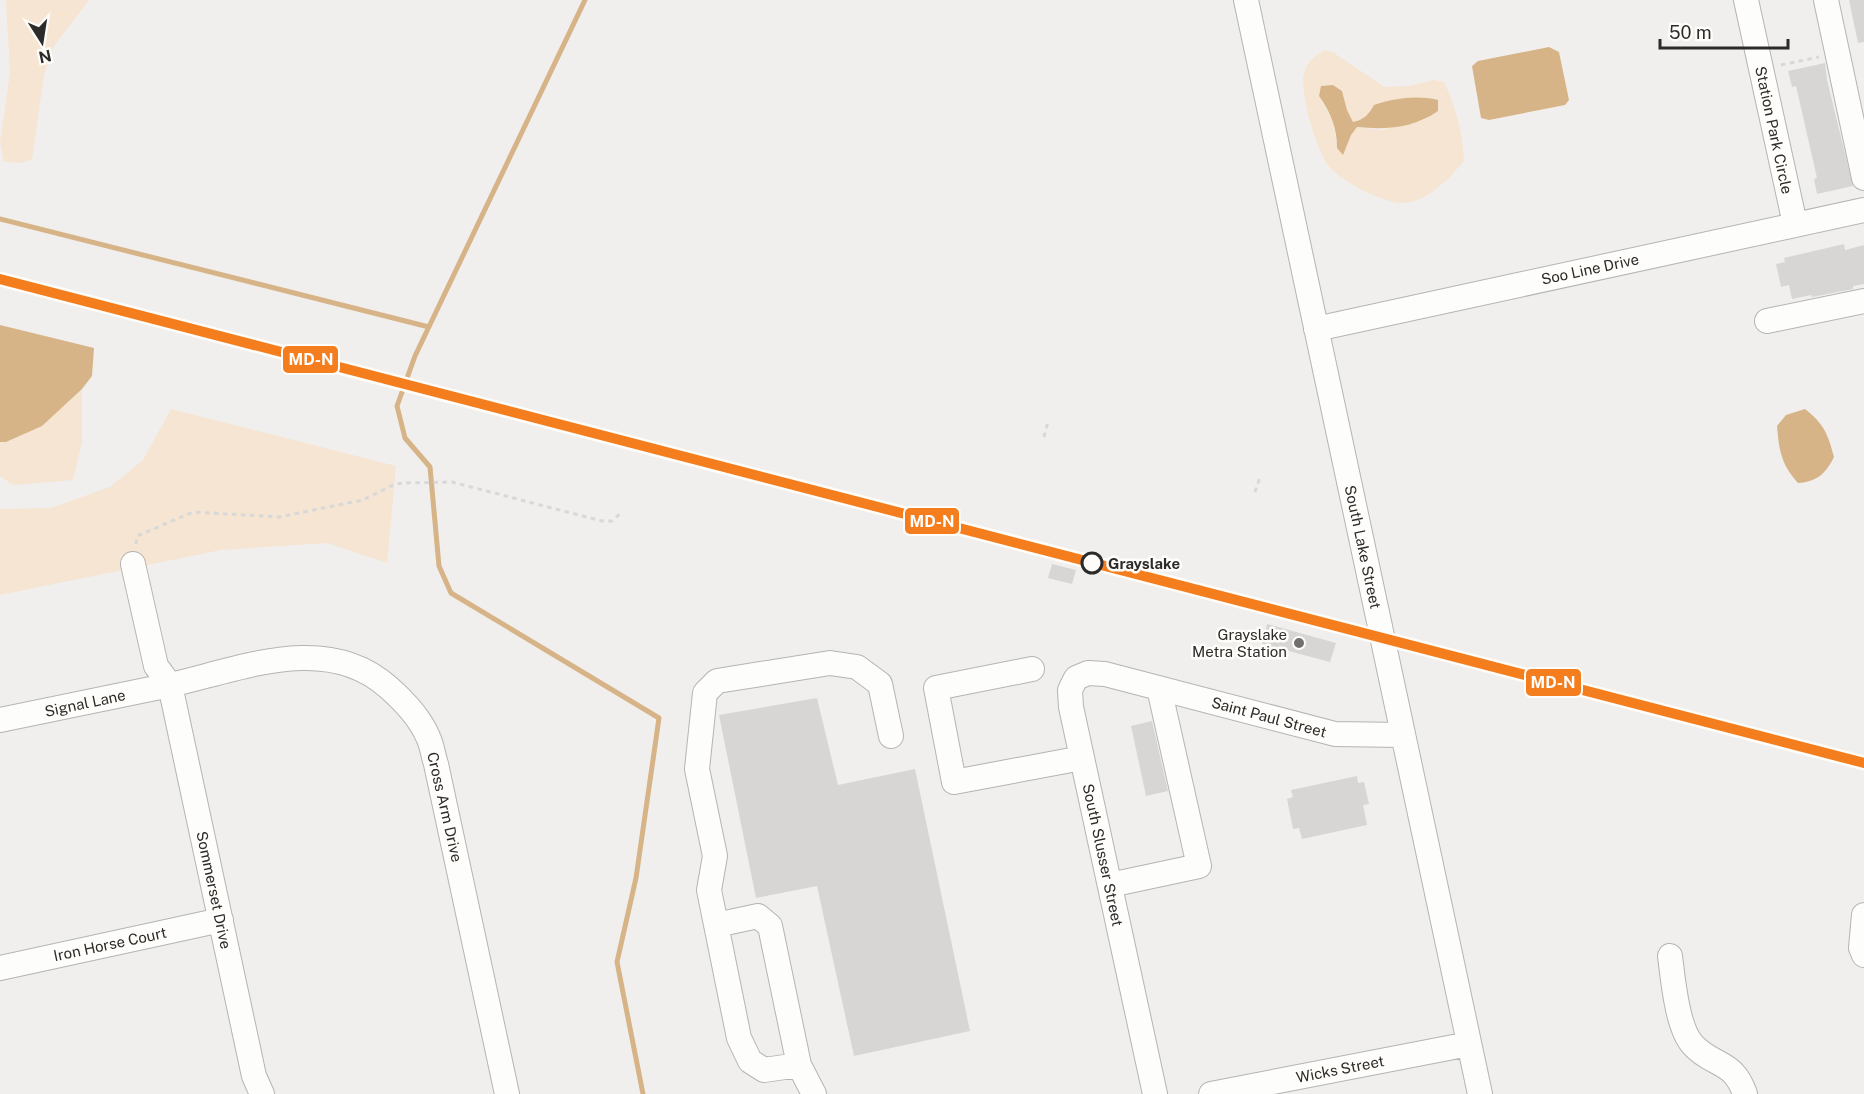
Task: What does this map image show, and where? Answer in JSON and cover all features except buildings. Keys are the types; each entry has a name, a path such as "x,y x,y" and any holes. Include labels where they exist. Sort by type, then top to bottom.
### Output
{"street":[{"name":"South Lake Street","path":"1246,0 1480,1094"},
{"name":"Station Park Circle","path":"1746,0 1795,224"},
{"path":"1826,0 1864,178"},
{"name":"Soo Line Drive","path":"1317,329 1864,210"},
{"path":"1767,321 1864,301"},
{"name":"Sommerset Drive","path":"133,564 156,666 170,685 254,1076 262,1094"},
{"name":"Cross Arm Drive","path":"170,685 276,660 304,657 332,659 376,676 411,710 428,736 436,764 507,1094"},
{"path":"799,1065 764,1070 750,1061 739,1038 709,890 715,856 697,769 705,693 717,681 830,663 857,667 880,684 891,736"},
{"path":"1032,669 936,688 954,782 1082,758"},
{"name":"South Slusser Street","path":"1148,685 1105,674 1088,673 1076,678 1070,690 1071,707 1155,1094"},
{"name":"Signal Lane","path":"0,720 170,685"},
{"path":"1110,885 1199,866 1148,685"},
{"name":"Saint Paul Street","path":"1148,685 1335,734 1403,735"},
{"path":"1864,915 1862,948 1864,955"},
{"path":"716,926 758,916 770,926 799,1065 814,1094"},
{"name":"Iron Horse Court","path":"0,968 221,920"},
{"path":"1670,956 1676,1000 1685,1031 1692,1045 1736,1074 1745,1094"},
{"name":"Wicks Street","path":"1211,1094 1469,1044"}],"path":[{"path":"1773,67 1826,55"},
{"path":"1044,437 1048,422"},
{"path":"1255,492 1260,477"},
{"path":"133,564 137,536 193,512 279,518 363,500 396,484 404,483 452,482 592,519 612,521 621,513"}],"shaded area":[{"path":"6,0 89,0 54,46 44,74 32,159 21,163 4,162 0,142 10,73"},
{"path":"1549,47 1559,52 1569,100 1565,105 1489,120 1481,118 1472,66 1478,61"},
{"path":"1325,50 1334,53 1385,87 1410,86 1433,80 1444,82 1458,121 1464,161 1446,181 1430,193 1405,203 1377,197 1337,174 1331,169 1320,151 1304,94 1304,73 1312,59","holes":["1342,91 1353,122 1366,116 1374,105 1427,119 1381,130 1357,127 1337,148 1334,123 1319,96"]},
{"path":"1333,85 1342,91 1353,122 1366,116 1374,105 1406,98 1438,100 1438,111 1419,121 1399,126 1357,127 1343,155 1337,148 1336,134 1330,115 1319,96 1321,86"},
{"path":"0,325 94,348 92,376 82,389 42,426 6,442 0,442"},
{"path":"82,389 82,442 73,480 13,485 0,476 0,442 6,442 42,426"},
{"path":"171,409 396,466 387,563 327,543 221,550 0,595 0,509 51,508 110,487 143,460"},
{"path":"1805,409 1824,430 1834,457 1828,468 1816,479 1798,483 1782,456 1777,426 1786,415"}],"waterway":[{"path":"585,0 415,356 397,406 405,438 430,467 439,566 451,593 659,718 636,878 617,962 643,1094"},
{"path":"0,219 429,327"}],"transit line":[{"name":"MD-N","path":"0,279 1864,763"}],"place":[{"name":"Grayslake","path":"1092,563"},
{"name":"Grayslake Metra Station","path":"1299,643"}]}
